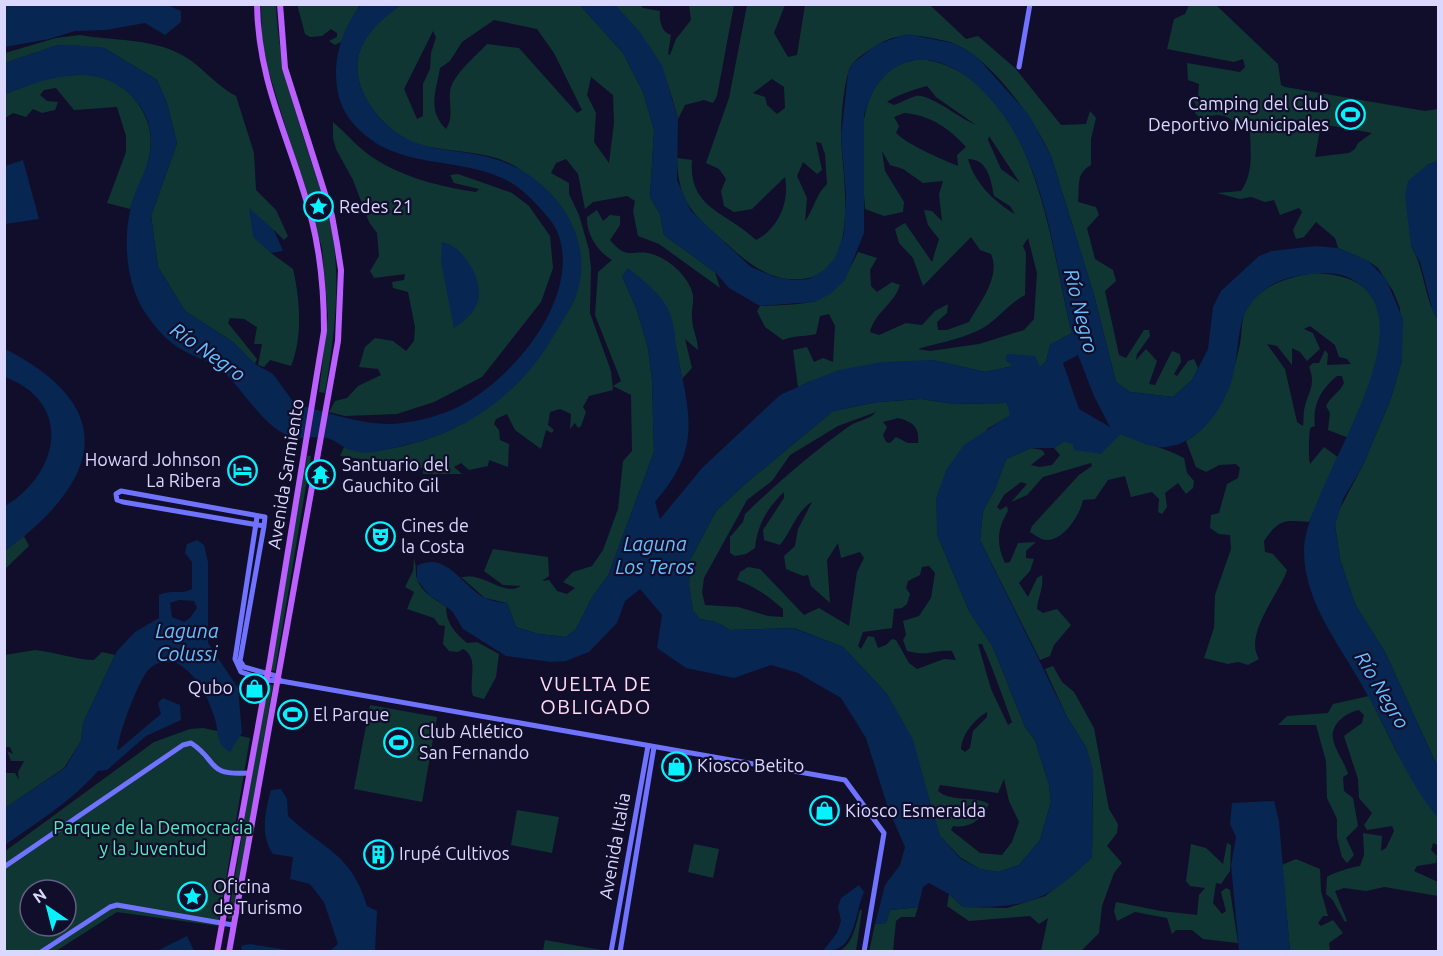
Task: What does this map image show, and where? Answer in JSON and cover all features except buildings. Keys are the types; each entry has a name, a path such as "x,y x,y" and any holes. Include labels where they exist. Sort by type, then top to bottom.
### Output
{"main road":[{"name":"Avenida Sarmiento","path":"218,951 324,331 317,248 312,220 264,73 257,4"},
{"name":"Avenida Sarmiento","path":"229,951 338,341 340,270 337,244 332,216 285,68 280,4"}],"street":[{"path":"1019,67 1030,4"},
{"path":"264,526 123,502 117,500 116,494 121,491 192,506 265,517 264,526 236,666 244,675 266,677 845,780 884,833 864,951"},
{"path":"178,513 181,503"},
{"path":"191,515 192,506"},
{"path":"250,591 257,517"},
{"path":"4,867 183,745 191,743 199,748 215,769 231,774 249,773"},
{"name":"Avenida Italia","path":"611,951 651,747"},
{"name":"Avenida Italia","path":"620,951 651,747"},
{"path":"41,951 110,907 117,905 233,925"}],"green space":[{"path":"297,4 359,4 359,6 341,42 335,45 329,41 337,37 337,33 331,29 322,36 310,37 305,34"},
{"path":"261,5 276,5 284,69 331,225 336,267 336,309 325,393 319,392 328,316 322,248 268,69 262,39"},
{"path":"401,5 580,5 623,53 643,92 654,130 650,197 660,214 664,235 715,272 720,288 659,244 638,236 633,211 635,201 627,196 593,202 585,209 578,174 566,159 556,163 551,173 569,183 569,194 579,215 589,250 590,313 611,371 613,390 589,396 583,407 586,412 578,428 575,423 570,429 571,414 560,409 550,412 548,425 554,430 552,433 546,430 541,449 515,430 507,414 496,419 494,424 499,430 500,440 509,444 508,467 489,460 488,466 469,470 461,463 454,467 462,474 423,474 423,468 340,456 344,447 360,451 383,450 431,438 454,428 495,403 530,368 545,349 575,299 577,290 580,253 522,171 497,158 412,142 389,127 371,107 362,91 357,62 360,49 367,37 387,15","holes":["494,20 537,29 554,53 582,110 577,113 519,48 487,44 462,70 451,87 450,119 446,129 436,115 434,100 440,68 450,61 462,42","433,31 436,37 431,53 430,69 423,84 423,116 417,119 404,89","591,77 613,95 614,123 609,163 594,142 596,113 587,95"]},
{"path":"615,5 640,5 643,8 660,11 661,25 671,35 668,54 670,55 676,39 691,20 689,5 734,5 717,96 713,103 704,100 685,105 678,119 668,84 655,57"},
{"path":"747,5 785,5 774,33 788,57 797,55 805,5 930,5 966,39 978,36 1015,68 1061,125 1086,124 1090,111 1096,118 1091,139 1091,165 1080,176 1078,202 1096,207 1099,215 1087,228 1095,259 1113,270 1116,281 1105,291 1119,355 1126,358 1144,330 1149,330 1150,336 1137,354 1136,360 1146,349 1157,361 1149,384 1155,385 1172,351 1180,354 1181,362 1174,374 1177,376 1188,361 1194,359 1198,368 1192,380 1173,397 1130,392 1116,382 1094,295 1051,156 1033,124 1008,88 993,72 962,47 927,37 900,36 882,42 861,55 852,65 845,88 841,121 845,220 841,242 834,260 821,273 802,279 780,278 752,265 697,217 685,198 678,174 677,158 692,160 692,176 696,189 703,199 756,240 771,229 781,214 786,196 785,177 752,209 734,212 724,206 721,191 726,179 719,169 706,163 729,98","holes":["772,79 784,87 785,108 777,114 767,105 765,97 753,93","816,142 821,143 825,154 827,184 820,192 805,221 807,198 797,176 803,162 817,174 822,170"]},
{"path":"1189,5 1216,5 1278,64 1281,85 1285,87 1425,111 1438,109 1438,161 1427,165 1411,246 1416,255 1433,311 1438,319 1438,768 1386,654 1355,604 1340,559 1335,525 1337,514 1362,467 1390,401 1402,360 1400,308 1393,291 1378,268 1338,248 1335,238 1316,222 1304,237 1296,239 1293,230 1302,212 1299,208 1280,215 1274,200 1265,202 1251,197 1240,199 1217,193 1241,191 1245,184 1250,163 1250,133 1227,117 1216,115 1201,119 1195,113 1196,105 1191,96 1198,96 1199,84 1188,80 1187,63 1240,72 1245,67 1243,59 1234,62 1167,49 1174,19 1185,14","holes":["1321,124 1372,133 1349,153 1315,157"]},
{"path":"80,35 144,43 168,49 187,58 236,96 254,153 256,190 276,210 288,236 284,240 274,230 271,253 293,269 299,305 299,330 291,366 270,360 264,367 258,365 262,344 254,344 257,327 244,319 230,318 228,323 257,359 255,364 233,342 185,311 158,267 151,216 177,143 167,103 157,80 104,48 58,45 5,63 5,53 56,38"},
{"path":"922,59 961,72 991,97 1014,130 1032,169 1045,212 1072,333 1050,345 1046,362 1039,368 1013,366 985,372 933,360 811,381 798,387 793,350 807,347 814,362 823,358 833,362 835,326 829,314 820,316 816,334 783,340 765,327 757,311 760,306 809,302 831,292 849,270 858,252 877,258 870,270 871,286 877,292 892,282 900,285 894,297 876,319 870,332 879,335 906,323 922,325 935,311 948,304 947,313 937,322 938,330 947,330 969,322 991,280 993,263 991,254 980,250 971,237 923,286 913,258 899,243 895,229 905,223 932,262 939,239 928,225 924,210 932,211 942,221 939,194 943,181 923,183 903,169 890,165 882,151 885,171 904,202 903,212 884,216 865,209 862,140 865,117 871,96 881,78 898,66","holes":["927,86 936,97 976,125 922,96 916,96 894,105 887,102","904,113 913,114 946,128 966,147 957,155 958,166 901,137 896,133 899,126 894,117","989,136 1020,183 1001,169 988,140","968,159 975,160 984,166 990,177 994,196 1010,206 1015,214 992,197 975,176","1028,238 1037,273 1034,319 1024,330 979,344 930,351 918,349 984,328 1025,295 1026,253 1023,246"]},
{"path":"97,75 109,79 130,94 145,115 151,139 149,159 130,209 107,203 126,152 126,136 117,107 74,110 56,88 44,90 40,95 47,101 58,102 55,110 42,113 33,109 26,117 13,113 5,118 5,94 47,78"},
{"path":"333,122 369,155 411,176 463,190 476,192 479,189 454,183 450,175 458,174 512,193 529,206 550,236 553,268 541,302 482,377 434,402 397,414 345,416 329,412 335,401 347,398 358,386 381,375 378,369 359,367 365,347 375,338 393,341 406,351 414,341 415,327 408,292 393,288 392,282 404,280 405,274 374,278 370,271 379,256 377,233 369,222 353,180 336,149"},
{"path":"597,210 603,221 610,215 620,216 620,225 610,240 616,247 627,253 655,255 667,261 688,282 693,295 692,322 698,350 685,339 692,368 682,379 677,351 622,276 637,310 648,348 652,380 654,452 608,576 593,596 576,629 566,637 538,634 516,627 507,603 485,598 461,577 475,577 504,588 515,588 521,586 503,585 484,571 493,549 548,557 549,576 542,581 549,580 557,591 567,594 575,588 563,582 573,572 592,566 603,550 618,509 623,461 632,451 631,395 613,386 621,381 595,315 598,272 612,260 598,247 589,230 587,217"},
{"path":"1315,273 1348,279 1369,292 1380,311 1383,335 1379,361 1371,388 1349,438 1328,430 1330,413 1326,406 1344,383 1342,376 1337,376 1331,381 1316,404 1315,426 1310,428 1310,464 1324,447 1339,458 1309,522 1283,522 1274,528 1264,541 1265,552 1273,554 1287,570 1259,626 1255,649 1259,659 1248,665 1238,662 1228,664 1204,658 1214,628 1215,595 1231,549 1230,535 1219,534 1210,528 1211,515 1219,513 1227,484 1238,478 1240,468 1236,464 1219,465 1206,472 1196,467 1186,441 1208,423 1223,399 1237,358 1245,312 1251,303 1258,295 1275,284","holes":["1310,326 1335,345 1339,357 1347,359 1351,364 1327,365 1328,354 1325,350 1319,363 1313,363 1309,367 1312,383 1304,408 1303,426 1297,422 1285,369 1267,344 1277,346 1292,365 1292,348 1300,352 1307,361 1320,349 1313,333 1304,329"]},
{"path":"921,399 954,404 1007,403 1011,415 987,429 937,534 969,611 993,647 1025,727 1035,740 1049,785 1051,802 1040,840 1019,865 998,872 980,869 961,858 940,836 888,695 843,647 794,628 730,630 716,622 700,619 693,611 689,585 690,560 716,511 833,411 878,402","holes":["876,412 848,427 795,469 745,514 743,522 730,537 730,553 735,556 746,554 755,548 764,517 784,492 784,498 763,530 764,540 780,545 802,510 812,502 798,529 795,546 784,556 786,569 803,576 808,575 811,586 830,603 827,560 838,543 841,558 860,552 864,558 857,572 849,626 819,608 804,615 760,569 748,567 740,572 737,580 772,600 783,609 783,617 768,616 738,607 705,605 702,592 704,578 747,500 772,481 790,455 838,426","898,418 911,423 918,432 918,443 908,443 896,437 890,443 886,442 883,435 887,427 883,422","929,566 935,573 931,598 919,616 903,621 906,635 903,640 907,651 921,653 952,651 956,660 944,659 917,669 909,663 896,640 892,639 886,645 878,648 874,637 868,636 861,649 858,646 863,632 892,628 894,609 902,608 907,604 910,594 906,588 908,581 920,575 922,567","978,644 982,644 998,683 1012,722 1008,725 991,689","987,712 987,717 973,731 970,748 965,752 961,749 962,743 969,728","1004,779 1009,801 1019,822 1012,842 1002,855 980,853 951,830 953,826 965,826 975,822 989,804 944,795 938,791 940,785 998,793"]},
{"path":"1121,434 1184,458 1187,473 1194,481 1193,488 1186,494 1178,483 1165,493 1167,507 1162,514 1158,512 1159,499 1152,492 1131,497 1125,476 1108,480 1095,499 1083,500 1075,519 1065,531 1047,540 1030,532 1032,526 1079,475 1092,466 1091,463 1043,477 1027,495 1011,502 1027,484 1021,482 1004,495 997,507 1000,510 1007,506 1008,511 999,537 1005,563 1010,562 1018,543 1036,542 1026,551 1026,558 1034,559 1030,571 1019,583 1028,597 1037,578 1042,575 1037,609 1043,613 1057,609 1071,625 1054,645 1050,656 1040,660 980,540 983,511 995,489 1006,459 1031,448 1042,450 1045,454 1031,465 1039,467 1052,465 1060,455 1054,448 1064,441 1073,444"},
{"path":"307,456 311,456 275,671 270,670"},
{"path":"24,536 29,546 5,569 4,551"},
{"path":"414,559 419,584 429,595 446,607 449,623 455,631 467,643 477,642 499,654 496,677 484,699 473,696 472,664 468,653 463,649 458,652 449,651 443,644 445,626 439,625 434,618 407,609 414,592 405,587 413,571"},
{"path":"35,650 87,660 94,660 102,652 115,655 83,723 81,741 64,768 5,808 5,773 15,773 19,780 18,772 24,761 11,761 7,751 13,754 10,747 5,747 5,655"},
{"path":"1053,666 1062,682 1074,692 1094,728 1109,809 1118,824 1117,833 1107,846 1122,863 1114,873 1102,906 1099,933 1081,951 1041,951 1048,918 1039,924 1030,916 969,921 947,906 949,894 963,907 1007,908 1045,896 1092,857 1093,771 1086,747 1067,717 1045,669"},
{"path":"267,684 273,685 233,917 230,919 228,918"},
{"path":"1369,696 1396,751 1438,818 1438,845 1433,843 1431,850 1437,856 1436,863 1417,866 1414,871 1438,882 1438,896 1384,887 1366,891 1344,888 1335,891 1347,921 1345,922 1332,899 1326,894 1327,877 1360,866 1364,855 1363,833 1382,836 1381,851 1386,848 1394,831 1392,826 1367,830 1364,825 1372,813 1359,798 1358,779 1344,736 1362,723 1364,715 1359,710 1349,713 1340,720 1333,734 1334,743 1348,774 1343,777 1344,791 1353,798 1358,826 1346,838 1354,855 1347,863 1342,857 1337,837 1337,819 1327,798 1326,761 1316,725 1278,725 1287,716 1328,713 1333,704"},
{"name":"El Parque","path":"284,705 302,708 299,725 281,722"},
{"name":"Club Atlético San Fernando","path":"370,705 437,717 422,802 354,789"},
{"name":"Parque de la Democracia y la Juventud","path":"203,728 250,738 218,926 117,912 78,937 78,878 18,878 18,938 76,938 56,951 5,951 4,852 154,742 190,729"},
{"path":"517,810 559,817 552,853 511,845"},
{"path":"1227,843 1231,845 1230,871 1221,884 1216,883 1213,903 1222,914 1226,911 1221,892 1226,888 1230,890 1238,943 1203,939 1192,930 1176,930 1172,934 1167,918 1135,912 1117,921 1114,911 1116,902 1197,915 1199,895 1205,888 1190,886 1186,881 1191,844 1206,848 1223,864"},
{"path":"694,844 719,849 713,878 688,872"},
{"path":"1296,859 1320,869 1321,891 1328,916 1323,916 1318,923 1321,926 1333,920 1343,933 1329,943 1330,951 1290,951 1282,865"},
{"path":"918,907 915,917 901,917 896,921 893,951 869,952 875,924 886,923 890,910"},
{"path":"860,910 862,910 856,951 839,951 851,939"},
{"path":"545,940 607,951 543,951"}],"water":[{"path":"5,5 167,5 181,11 181,22 165,35 145,23 106,30 75,31 49,39 5,47"},
{"name":"Río Negro","path":"361,5 401,5 376,26 367,37 358,62 358,76 362,90 383,122 405,138 422,145 493,158 523,171 555,199 568,216 581,256 581,277 570,308 539,358 510,391 474,417 435,437 368,452 350,450 325,438 299,438 279,431 261,415 221,370 174,345 146,314 133,287 129,272 127,241 130,210 149,158 151,134 143,111 126,91 111,81 94,76 77,75 59,77 5,94 5,63 58,45 104,48 157,80 167,103 177,143 151,216 158,267 185,311 233,342 255,364 273,374 295,404 376,423 402,423 428,418 454,409 476,397 519,358 537,335 551,309 560,283 563,256 553,224 522,190 502,178 483,171 423,160 386,148 368,138 352,122 338,94 337,63 345,31"},
{"name":"Laguna Los Teros","path":"580,5 615,5 639,31 662,65 678,119 677,180 691,211 751,267 775,277 793,280 809,279 824,270 835,258 844,234 846,194 841,137 848,73 853,63 878,44 906,34 953,43 975,55 1029,115 1051,156 1094,295 1116,382 1130,392 1173,397 1192,380 1208,349 1213,307 1221,291 1259,256 1272,251 1316,246 1338,248 1368,261 1386,279 1403,319 1402,360 1390,401 1362,467 1343,499 1335,525 1340,559 1355,604 1386,654 1438,768 1438,818 1418,790 1368,696 1327,626 1311,590 1306,571 1304,551 1309,522 1361,404 1375,364 1380,327 1371,297 1340,274 1322,273 1291,277 1268,287 1250,304 1243,317 1231,384 1211,420 1191,438 1179,444 1160,447 1148,445 1121,434 1101,454 1074,450 1073,444 1064,441 1054,448 1031,448 1006,459 995,489 983,511 980,540 1067,717 1086,747 1093,771 1092,857 1062,884 1034,899 1003,906 963,907 949,894 929,883 923,887 918,907 890,910 886,923 875,924 885,885 900,865 905,847 888,808 866,738 841,698 798,673 771,665 734,678 686,668 657,648 662,615 640,589 625,601 617,623 589,652 566,661 551,662 506,656 463,629 452,611 429,595 417,580 417,566 428,562 437,563 455,573 479,594 493,601 507,603 516,627 538,634 566,637 576,629 593,596 608,576 654,452 652,380 648,348 637,310 622,276 628,268 657,293 669,311 686,398 688,433 685,450 679,466 655,502 660,519 702,468 780,395 811,381 839,370 882,362 933,360 985,372 1013,366 1006,361 1006,355 1010,354 1035,356 1040,367 1046,362 1050,345 1072,333 1050,231 1030,165 1015,134 996,106 971,80 959,72 938,62 917,60 897,66 882,79 871,96 864,115 864,233 845,280 830,294 815,302 760,306 729,288 715,272 664,235 660,214 650,197 654,130 643,92 623,53","holes":["1078,355 1094,396 1110,427 1079,409 1063,363","921,399 954,404 1007,403 1010,415 964,445 946,470 936,499 937,534 969,611 993,647 1025,727 1035,740 1049,785 1051,802 1040,840 1019,865 998,872 980,869 961,859 940,836 913,740 888,695 843,647 793,628 730,630 716,622 700,619 693,611 689,585 690,560 716,511 745,484 833,411 878,402"]},
{"path":"23,160 39,219 5,224 5,166"},
{"path":"1438,161 1438,319 1433,312 1420,262 1411,246 1405,196 1408,181 1427,165"},
{"path":"249,208 274,230 283,251 271,253 253,237"},
{"path":"442,242 456,249 468,262 473,269 478,286 477,305 467,318 454,328 441,262"},
{"path":"5,349 43,372 68,396 82,421 84,447 77,473 61,499 37,525 5,551 5,506 23,492 37,476 47,458 51,439 50,421 42,404 27,389 5,377"},
{"name":"Laguna Colussi","path":"197,540 204,545 208,562 208,643 238,688 242,733 230,752 225,749 219,741 211,707 198,682 185,669 169,659 158,663 148,670 139,686 125,721 117,751 161,714 158,703 163,698 180,705 181,720 146,736 107,770 98,771 66,802 5,845 5,808 65,768 81,741 83,723 117,651 135,632 159,618 159,595 192,589 192,562 185,553 187,544","holes":["179,600 194,601 197,608 190,618 184,622 172,617 170,603"]},
{"path":"281,789 287,799 288,816 344,863 353,874 367,906 377,911 375,951 330,951 338,944 324,902 310,884 290,879 293,857 273,854 265,831 267,806 271,790"},
{"path":"1274,801 1279,821 1290,951 1239,951 1231,865 1236,837 1230,824 1232,803"},
{"path":"859,885 864,892 848,939 834,950 823,951 837,933 841,921 838,907 841,898"},
{"path":"187,936 194,951 157,951"},
{"path":"250,944 294,951 242,951 241,946"}],"place":[{"name":"Camping del Club Deportivo Municipales","path":"1350,114"},
{"name":"Redes 21","path":"318,207"},
{"name":"Howard Johnson La Ribera","path":"242,470"},
{"name":"Santuario del Gauchito Gil","path":"321,475"},
{"name":"Cines de la Costa","path":"380,536"},
{"name":"Qubo","path":"254,688"},
{"name":"El Parque","path":"292,715"},
{"name":"Club Atlético San Fernando","path":"398,742"},
{"name":"Kiosco Betito","path":"676,766"},
{"name":"Kiosco Esmeralda","path":"824,811"},
{"name":"Irupé Cultivos","path":"378,854"},
{"name":"Oficina de Turismo","path":"192,897"}],"district":[{"name":"VUELTA DE OBLIGADO","path":"596,696"}]}
